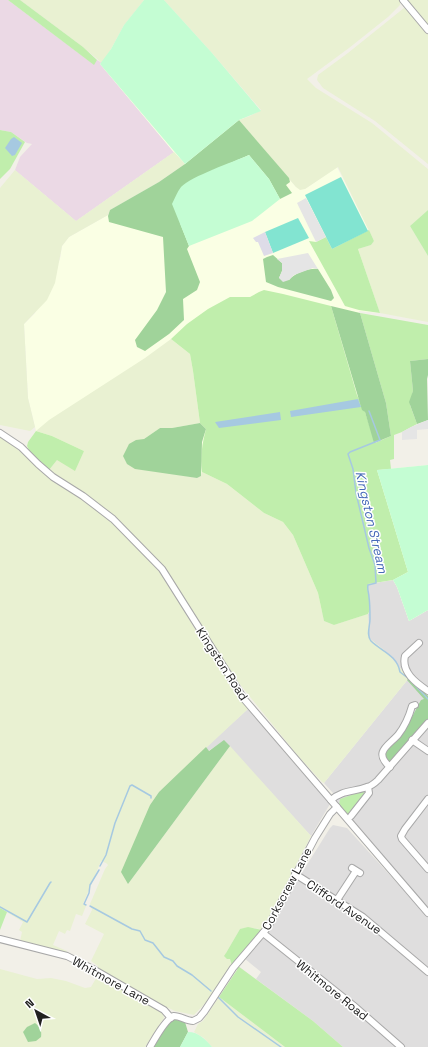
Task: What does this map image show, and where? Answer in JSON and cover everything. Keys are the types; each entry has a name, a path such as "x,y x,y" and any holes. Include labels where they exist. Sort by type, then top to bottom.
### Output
{"street":[{"path":"403,0 428,30"},
{"name":"Kingston Road","path":"0,433 21,447 53,477 84,496 113,519 162,569 244,699 428,913"},
{"path":"415,644 405,656 405,668 413,678 428,691"},
{"path":"390,767 382,757 384,749 402,728 410,715 413,705"},
{"path":"331,800 344,792 368,787 378,780 428,723"},
{"path":"412,740 428,751"},
{"path":"351,816 369,793 368,787"},
{"path":"428,799 401,836 428,868"},
{"name":"Corkscrew Lane","path":"171,1018 174,1016 193,1022 199,1018 233,968 271,922 295,874 324,822 337,807"},
{"path":"337,900 356,871"},
{"name":"Clifford Avenue","path":"295,874 363,917 428,972"},
{"name":"Whitmore Road","path":"263,933 353,1005 401,1047"},
{"name":"Whitmore Lane","path":"0,939 23,946 64,955 81,962 164,1010 171,1018"},
{"path":"150,1047 165,1023 171,1018"}],"shaded area":[{"path":"0,0 8,0 93,64 97,60 102,63 101,65 174,152 76,221 15,170 20,157 32,144 27,143 11,132 0,130"},
{"path":"20,0 144,0 124,25 102,63"},
{"path":"144,0 164,0 267,153 296,187 305,189 337,167 374,241 359,249 380,313 359,311 377,470 428,465 428,610 409,621 393,580 368,584 370,610 368,614 334,625 202,473 201,476 28,449 28,442 36,431 28,398 24,324 35,313 60,259 62,246 69,237 170,180 186,167 100,64"},
{"path":"164,0 400,0 400,5 388,17 307,79 316,88 372,123 428,169 428,210 410,226 428,256 428,322 380,313 358,249 371,245 374,241 338,167 305,189 300,190 296,187 239,120 261,110"},
{"path":"406,0 428,0 428,27"},
{"path":"404,8 408,9 428,33 428,164 375,121 323,88 317,80 318,75"},
{"path":"14,137 22,143 15,155 12,156 5,148"},
{"path":"174,152 185,164 159,182 110,210 108,215 69,237 62,246 55,283 47,300 24,324 28,398 35,427 30,431 0,425 0,188 15,170 76,221"},
{"path":"341,177 368,231 332,249 305,195"},
{"path":"306,198 326,237 316,242 297,203"},
{"path":"298,218 309,238 273,253 265,232"},
{"path":"265,232 273,253 264,256 258,242 256,242 253,238"},
{"path":"308,253 318,269 313,268 294,275 289,280 283,282 279,278 282,271 282,263 277,259"},
{"path":"171,339 190,354 200,423 172,428 160,428 144,439 173,474 197,478 201,476 202,472 227,484 264,513 283,522 293,535 318,593 324,621 334,625 368,614 369,638 384,650 409,678 324,783 298,756 234,677 164,568 150,552 99,504 49,470 57,460 84,451 52,436 36,431 49,420 145,358"},
{"path":"358,399 361,407 291,417 290,411"},
{"path":"280,412 281,420 219,428 215,422"},
{"path":"428,420 428,429 417,430 417,439 402,440 402,432"},
{"path":"0,436 12,444 53,480 77,494 106,516 148,557 164,576 193,626 249,708 159,792 150,805 128,884 230,746 311,836 266,924 262,930 255,928 240,929 226,953 232,966 213,995 194,1015 175,1011 149,999 98,968 98,966 91,961 104,934 85,924 92,910 90,904 108,865 106,863 101,861 83,904 86,906 82,916 76,914 70,931 67,930 65,934 59,931 53,945 67,951 66,953 20,941 22,932 19,930 23,922 0,908"},
{"path":"393,580 409,621 428,610 428,907 338,805 333,793 324,783 409,678 384,650 369,638 368,614 370,610 368,584"},
{"path":"249,708 281,748 330,804 311,836 224,741 208,751 206,747"},
{"path":"333,825 347,828 428,917 428,1047 343,1047 313,1021 256,979 261,972 244,958 278,911"},
{"path":"0,969 37,979 51,978 66,981 85,988 91,987 98,975 160,1011 164,1018 145,1047 0,1047"},
{"path":"219,997 285,1047 212,1047 204,1038 194,1032 198,1024 203,1021"}],"green space":[{"path":"8,0 20,0 83,47 97,60 94,65"},
{"path":"144,0 164,0 212,53 261,111 239,120 185,164 100,64 111,49 124,25"},
{"path":"239,120 289,178 290,182 286,185 292,193 280,199 269,179 249,155 196,178 182,187 180,223 189,246 187,249 200,282 197,290 183,299 184,320 169,334 145,351 137,347 135,340 157,310 166,292 163,237 109,222 108,216 110,210 159,182 185,164"},
{"path":"0,130 11,132 25,142 10,169 0,179"},
{"path":"249,155 269,179 280,199 252,221 189,246 172,204 177,193 181,187 194,178"},
{"path":"428,210 428,256 410,226"},
{"path":"369,230 374,241 371,245 358,249 380,313 345,306 309,241 316,242 326,237 332,249"},
{"path":"273,255 282,263 282,271 279,278 289,280 302,272 311,269 318,269 331,290 334,298 331,301 278,287 266,282 263,259"},
{"path":"264,290 331,306 357,395 365,412 375,443 391,436 386,403 360,313 428,325 428,359 410,361 413,391 410,405 417,424 394,435 394,459 390,460 391,469 377,470 408,572 393,580 368,584 370,610 368,614 334,625 324,621 318,593 293,535 283,522 264,513 227,484 202,472 201,461 203,440 206,429 200,423 190,354 171,339 187,324 208,309 230,297 250,297"},
{"path":"331,306 360,313 386,403 391,436 374,443 365,412 362,410"},
{"path":"428,359 428,420 417,424 409,402 413,391 410,361"},
{"path":"200,423 206,429 202,442 201,476 197,478 135,469 127,464 123,456 129,444 136,440 144,439 160,428 172,428"},
{"path":"36,431 52,436 84,451 75,471 57,460 49,470 30,452 27,446 28,442"},
{"path":"428,465 428,610 409,621 393,580 408,572 377,470"},
{"path":"409,678 428,696 428,720 389,763 386,760 385,754 387,748 405,730 421,700 424,699 407,680"},
{"path":"224,740 230,746 128,884 121,872 150,805 159,792 206,747 209,751"},
{"path":"364,792 365,796 347,816 339,806 340,799"},
{"path":"0,908 7,912 0,930"},
{"path":"248,927 262,930 232,966 230,959 227,959 224,956 240,929"},
{"path":"238,966 313,1021 343,1047 285,1047 219,997 237,970"},
{"path":"173,1019 185,1022 188,1032 180,1047 153,1047 169,1021"},
{"path":"35,1023 40,1029 41,1037 36,1041 28,1042 23,1032 27,1027"},
{"path":"188,1032 196,1033 205,1039 212,1047 180,1047"}],"waterway":[{"name":"Kingston Stream","path":"369,411 380,440 348,454 353,469 356,493 369,548 375,565 376,583 368,585 370,611 369,636 375,645 396,661 400,672 409,679 428,699"},
{"path":"100,866 106,855 115,823 130,786 132,785 151,796 151,798"},
{"path":"86,905 84,904 89,893 90,885 99,870"},
{"path":"0,907 27,922 51,882"},
{"path":"90,906 132,929 140,931 145,940 153,943 164,957 173,961 177,966 192,975 211,991"},
{"path":"217,996 238,1017 281,1047"}]}
